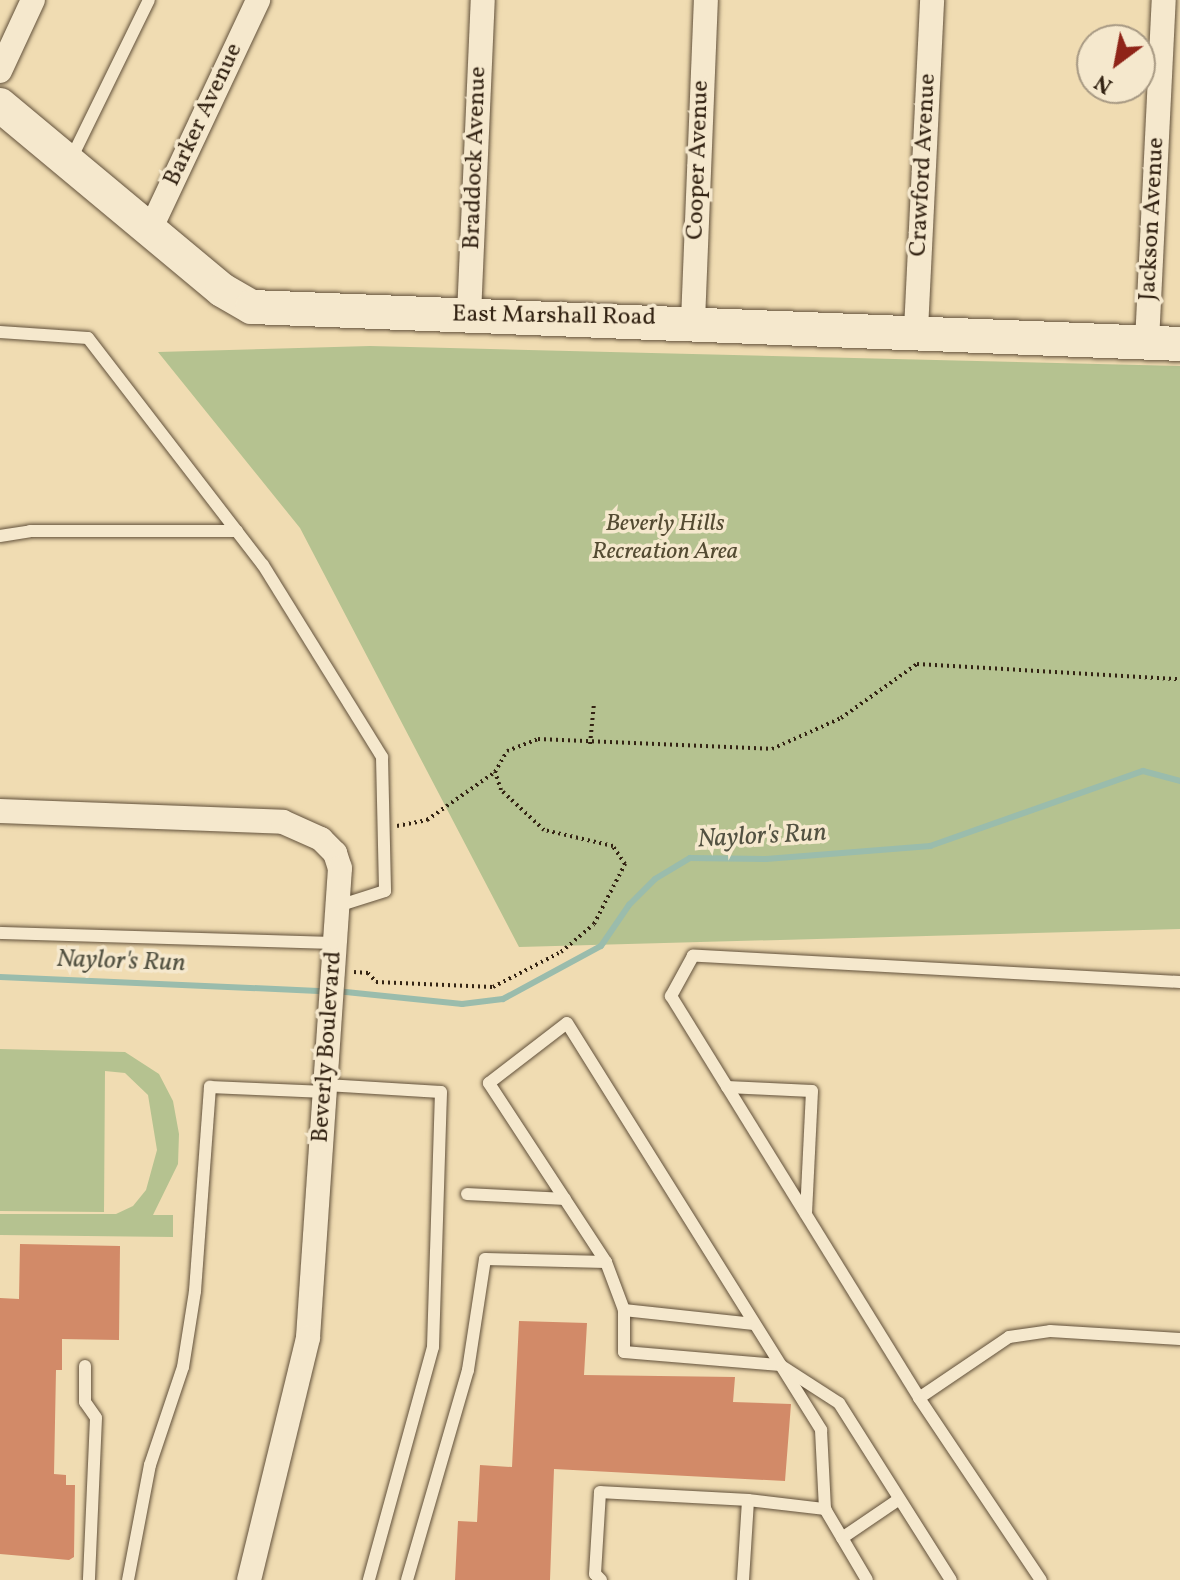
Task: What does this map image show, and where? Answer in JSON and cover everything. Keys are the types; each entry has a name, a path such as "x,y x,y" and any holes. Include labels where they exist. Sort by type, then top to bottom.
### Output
{"main road":[{"name":"East Marshall Road","path":"0,105 222,290 252,307 693,321 1164,343"}],"street":[{"path":"0,71 33,0"},
{"name":"Barker Avenue","path":"150,230 258,0"},
{"name":"Braddock Avenue","path":"469,315 483,0"},
{"name":"Cooper Avenue","path":"693,321 706,0"},
{"name":"Crawford Avenue","path":"916,330 932,0"},
{"name":"Jackson Avenue","path":"1164,0 1164,343"},
{"name":"Beverly Boulevard","path":"0,811 283,822 304,828 335,853 338,906 336,943 308,1338 249,1580"}],"lane":[{"path":"69,163 149,0"},
{"path":"0,332 88,338 237,531 382,757 385,891 338,906"},
{"path":"0,536 30,531 237,531"},
{"path":"0,933 336,943"},
{"path":"1041,1580 919,1398 671,996 693,956 1180,982"},
{"path":"867,1580 825,1509 821,1430 780,1365 754,1324 567,1023 489,1083 606,1262 624,1310 624,1352 780,1365 839,1403 951,1580"},
{"path":"128,1580 150,1465 183,1367 195,1291 210,1087 441,1092 433,1347 369,1580"},
{"path":"727,1087 812,1091 806,1214"},
{"path":"467,1194 565,1199"},
{"path":"407,1580 468,1370 485,1259 606,1262"},
{"path":"624,1310 754,1324"},
{"path":"919,1398 1009,1337 1050,1331 1180,1339"},
{"path":"85,1366 85,1402 96,1418 89,1580"},
{"path":"601,1580 595,1574 600,1492 748,1500 825,1509"},
{"path":"743,1580 748,1500"},
{"path":"842,1538 898,1500"}],"path":[{"path":"384,830 427,820 495,772 507,751 538,739 590,744 772,749 841,718 917,664 1180,679"},
{"path":"590,744 594,703"},
{"path":"368,973 376,982 493,987 561,952 594,924 625,864 613,846 544,830 501,790 495,772"}],"green space":[{"name":"Beverly Hills Recreation Area","path":"370,346 1180,366 1180,929 519,947 300,528 158,352"},
{"path":"0,1049 125,1052 159,1074 173,1101 179,1134 178,1164 153,1215 173,1215 173,1237 0,1235 0,1214 116,1214 133,1206 146,1190 157,1150 148,1095 125,1073 105,1071 104,1212 0,1211"}],"building":[{"path":"20,1244 120,1246 119,1340 62,1339 62,1370 56,1370 54,1474 66,1475 66,1485 75,1485 74,1557 69,1560 0,1554 0,1298 19,1299"},
{"path":"519,1321 587,1323 584,1375 735,1377 733,1402 791,1404 785,1481 554,1469 550,1580 455,1580 458,1521 477,1522 480,1465 512,1467"}],"waterway":[{"name":"Naylor's Run","path":"336,991 462,1004 503,999 601,946 629,905 655,879 690,858 766,859 930,846 1143,771 1180,781"},
{"name":"Naylor's Run","path":"0,977 324,991"}]}
